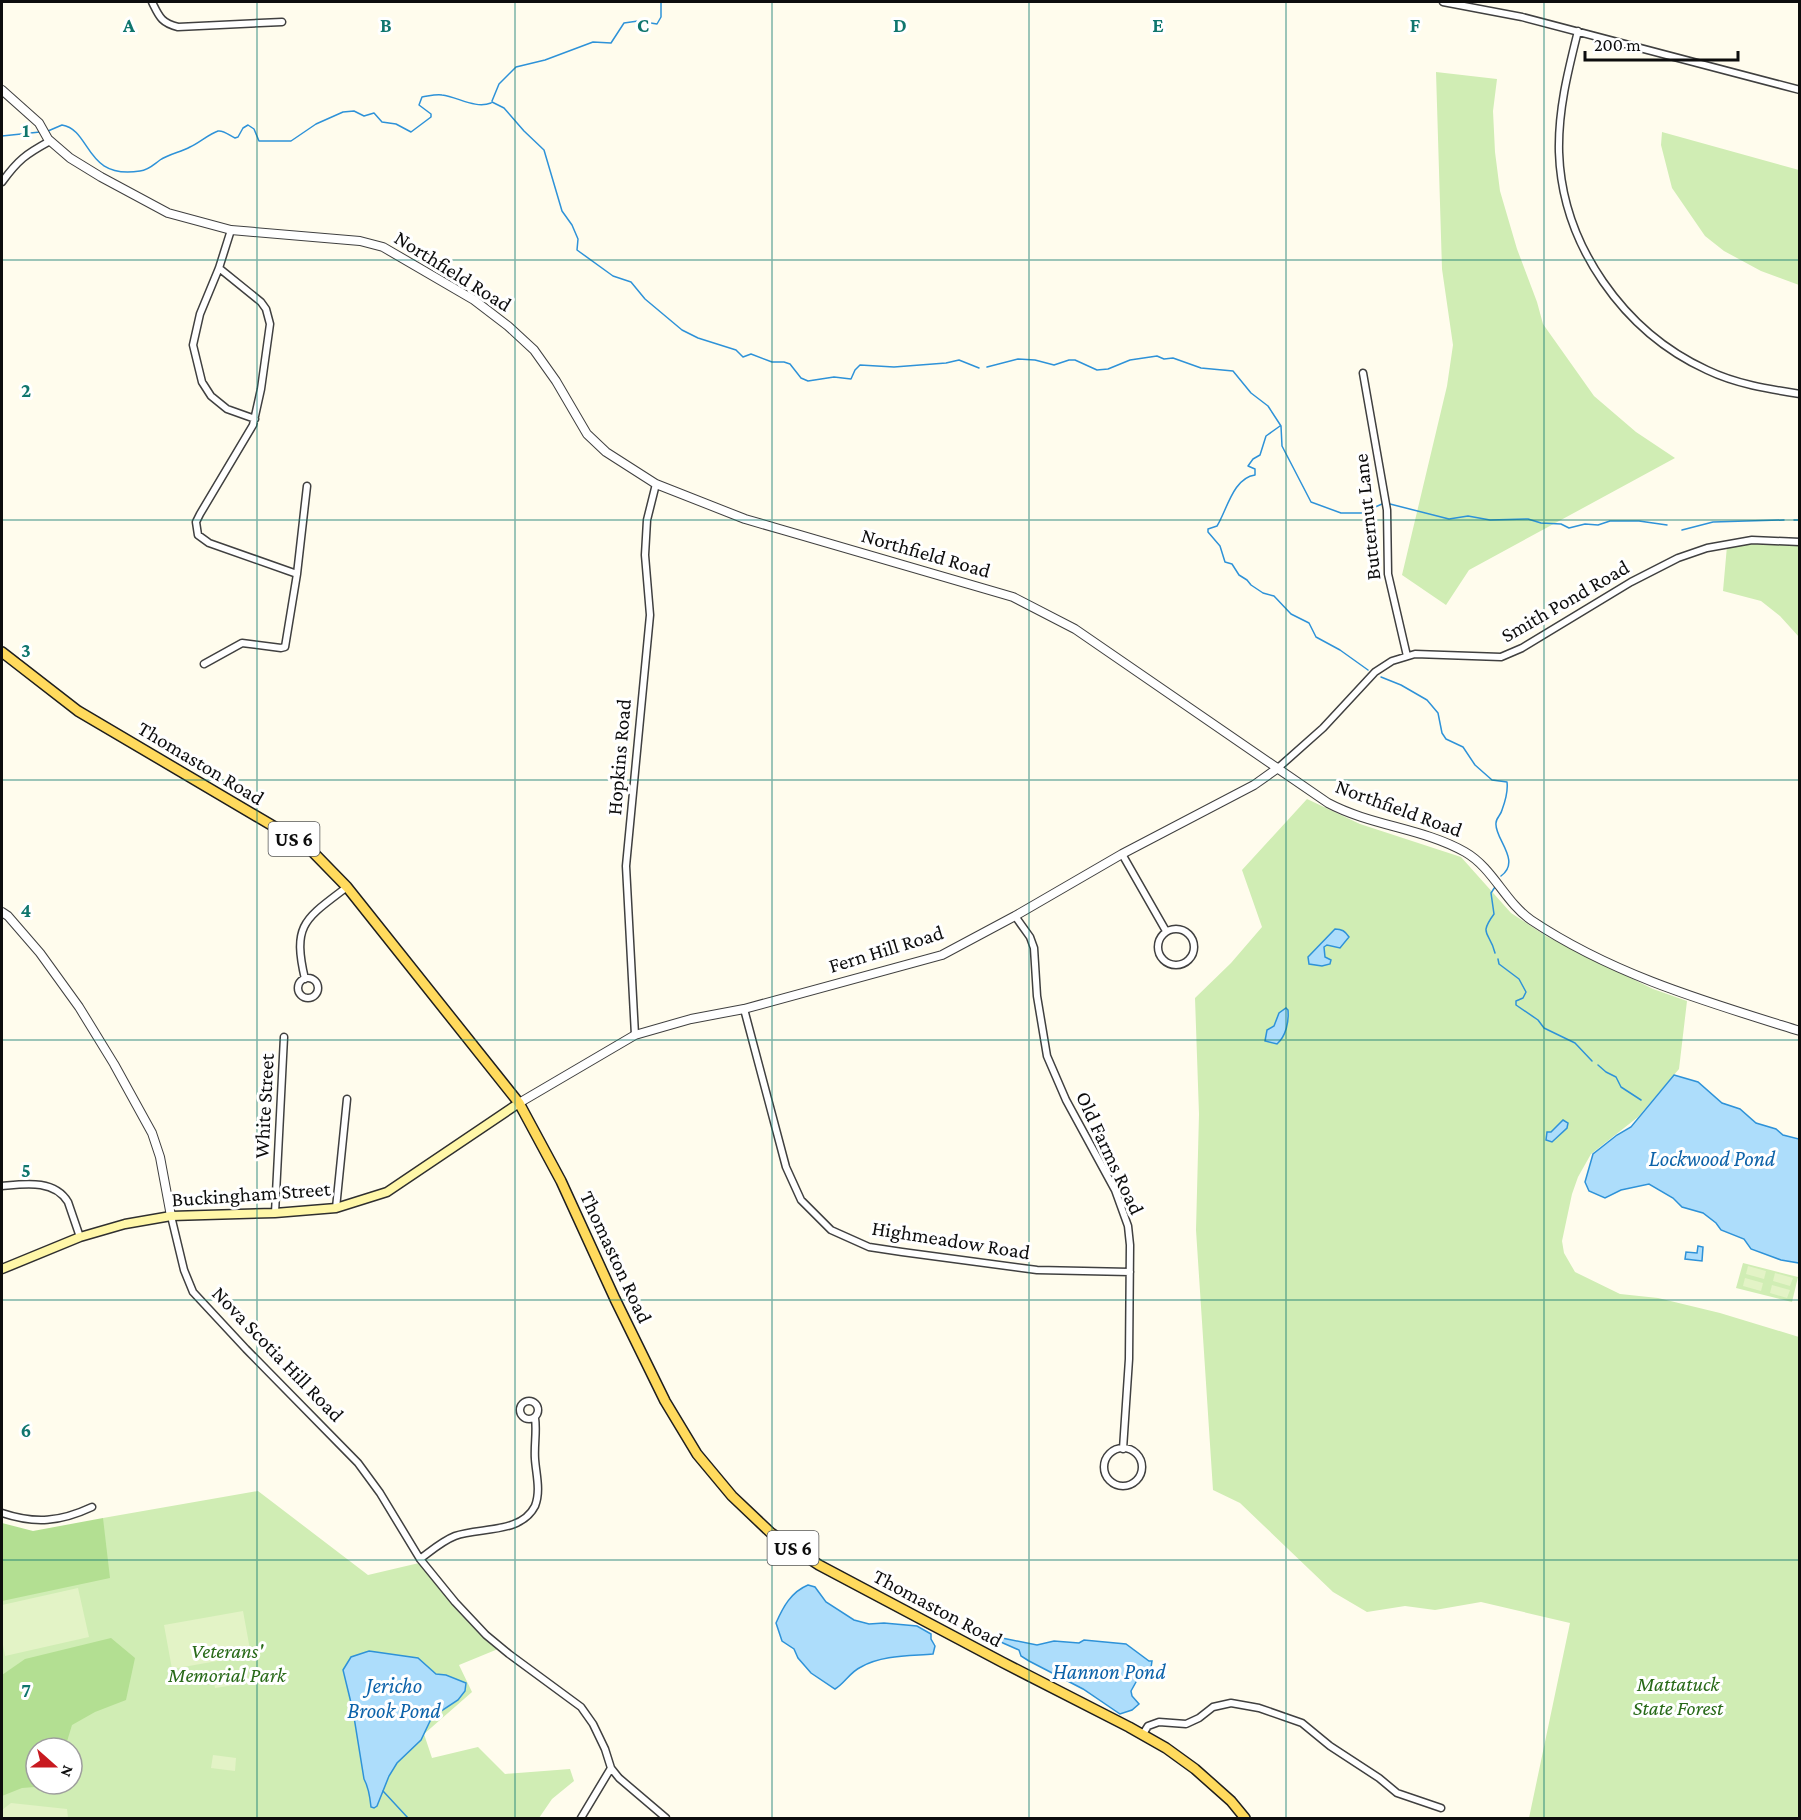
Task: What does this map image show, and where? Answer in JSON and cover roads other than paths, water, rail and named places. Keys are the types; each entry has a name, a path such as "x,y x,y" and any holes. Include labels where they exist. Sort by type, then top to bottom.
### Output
{"main road":[{"name":"Thomaston Road","path":"2,652 78,711 307,846 347,887 519,1103 561,1181 665,1401 697,1454 732,1496 771,1533 819,1565 1167,1748 1231,1801 1245,1818"},
{"name":"Buckingham Street","path":"2,1269 80,1237 125,1224 171,1216 274,1213 336,1208 387,1192 519,1103"}],"street":[{"path":"152,2 160,20 178,27 282,22"},
{"path":"1443,2 1522,17 1800,90"},
{"path":"1578,31 1562,98 1559,154 1564,189 1573,220 1581,243 1597,273 1615,298 1637,322 1676,353 1709,371 1732,380 1800,394"},
{"name":"Northfield Road","path":"2,90 47,136 89,171 168,213 231,230 360,241 383,247 474,300 508,326 540,356 587,434 606,452 656,484 745,519 1013,597 1075,629 1312,792 1339,808 1444,842 1466,852 1486,871 1525,916 1574,945 1661,987 1800,1031"},
{"path":"2,182 17,161 47,136"},
{"path":"231,230 219,268 200,314 193,345 202,382 211,396 227,409 255,419"},
{"path":"219,268 261,302 266,309 270,324 255,419 249,434 196,522 198,534 209,543 297,574"},
{"name":"Butternut Lane","path":"1363,373 1386,503 1389,531 1388,574 1407,656"},
{"name":"Hopkins Road","path":"634,1035 626,866 650,615 645,555 647,520 656,484"},
{"path":"204,664 242,643 285,647 297,574 307,486"},
{"name":"Smith Pond Road","path":"1278,768 1318,733 1375,672 1392,661 1424,654 1501,657 1522,648 1615,591 1678,558 1707,548 1752,540 1800,542"},
{"name":"Fern Hill Road","path":"519,1103 634,1035 691,1019 744,1009 942,955 1122,854 1254,785 1278,768"},
{"path":"1122,854 1166,931"},
{"path":"305,979 299,946 305,925 322,906 347,887"},
{"name":"Nova Scotia Hill Road","path":"2,912 40,953 79,1007 152,1133 160,1157 184,1270 193,1292 358,1463 380,1492 420,1559 454,1602 486,1635 581,1707 593,1724 611,1768"},
{"name":"Old Farms Road","path":"1015,916 1030,937 1034,948 1038,1005 1047,1056 1066,1100 1123,1210 1130,1245 1130,1359 1123,1449"},
{"path":"1174,928 1181,929 1193,939 1194,951 1190,959 1184,963 1170,964 1160,955 1158,944 1166,931 1174,928"},
{"name":"Highmeadow Road","path":"744,1009 786,1167 801,1200 831,1230 870,1247 902,1252 1037,1270 1130,1272"},
{"name":"White Street","path":"274,1213 284,1037"},
{"path":"336,1208 347,1099"},
{"path":"2,1186 34,1183 51,1188 65,1198 80,1237"},
{"path":"420,1559 440,1543 453,1537 516,1524 527,1516 535,1505 538,1489 534,1456 535,1418"},
{"path":"1123,1449 1136,1454 1142,1469 1134,1483 1122,1486 1111,1482 1104,1466 1113,1451 1123,1449"},
{"path":"2,1513 22,1520 52,1520 74,1515 92,1507"},
{"path":"1143,1734 1148,1726 1159,1722 1186,1724 1199,1718 1213,1707 1231,1703 1259,1708 1302,1723 1397,1793 1441,1808"},
{"path":"581,1818 611,1768 619,1778 666,1818"}],"water":[{"path":"1335,929 1340,929 1349,937 1340,948 1327,945 1324,947 1325,957 1331,960 1330,964 1322,966 1309,964 1308,957"},
{"path":"1286,1008 1288,1019 1283,1037 1277,1044 1265,1041 1267,1030 1274,1026 1279,1013"},
{"name":"Lockwood Pond","path":"1674,1075 1698,1082 1722,1103 1740,1109 1756,1123 1776,1129 1783,1135 1799,1139 1799,1263 1781,1260 1751,1249 1744,1239 1721,1230 1703,1213 1682,1207 1673,1198 1649,1184 1621,1190 1605,1198 1589,1191 1585,1182 1593,1154 1631,1127"},
{"path":"1563,1120 1568,1123 1567,1128 1552,1142 1546,1140 1547,1132 1551,1132"},
{"path":"1698,1246 1703,1247 1702,1261 1685,1259 1686,1252 1697,1253"},
{"path":"808,1585 815,1587 826,1602 854,1620 869,1624 917,1626 931,1634 935,1646 933,1654 896,1657 869,1663 857,1669 835,1689 811,1673 798,1658 794,1649 782,1641 776,1623 788,1601"},
{"name":"Hannon Pond","path":"997,1639 1037,1645 1054,1641 1079,1643 1084,1640 1126,1644 1152,1661 1150,1674 1141,1673 1131,1691 1139,1704 1132,1710 1120,1714 1083,1689 1029,1661 1021,1656 1019,1650"},
{"name":"Jericho Brook Pond","path":"369,1651 418,1658 436,1674 446,1675 466,1683 465,1691 458,1700 432,1717 421,1740 397,1763 374,1808 371,1807 364,1779 353,1711 343,1670 351,1657"}],"waterway":[{"path":"492,101 499,84 516,67 545,60 593,42 611,43 624,23 638,21 657,24 661,17 661,2"},
{"path":"48,131 62,125 72,129 99,162 108,168 122,172 140,171 218,131 235,138 238,137 243,128 248,125 254,129 259,141 291,141 316,124 343,112 354,111 364,116 374,113 382,122 396,124 411,132 431,117 431,114 419,105 422,97 440,95 479,105 491,103"},
{"path":"492,102 504,108 544,150 562,211 578,239 577,250 613,276 631,282 645,299 682,330 698,338 736,350 743,357 751,354 772,362 790,364 801,378 808,381 834,377 851,379 860,365 894,367 959,360 979,368"},
{"path":"2,136 40,132"},
{"path":"987,367 1018,359 1035,360 1054,365 1075,360 1097,370 1108,369 1130,360 1157,356 1164,359 1173,358 1201,368 1233,371 1251,393 1268,406 1281,426 1282,446 1311,502 1341,513 1362,513 1382,504"},
{"path":"1280,426 1266,436 1260,455 1248,466 1255,469 1255,475 1247,477 1236,488 1217,526 1208,529 1208,532 1220,546 1225,562 1232,564 1239,575 1263,593 1274,596 1291,614 1309,623 1316,637 1340,650 1368,670"},
{"path":"1390,504 1449,519 1468,516 1490,520 1528,519 1541,523 1561,524 1569,528 1585,524 1598,525 1610,521 1639,521 1667,525"},
{"path":"1682,530 1713,522 1784,520"},
{"path":"1794,520 1800,520"},
{"path":"1381,677 1427,700 1438,713 1442,733 1446,739 1463,747 1475,765 1492,780 1507,782 1507,792 1496,823 1509,864 1501,876"},
{"path":"1495,887 1491,893 1494,914 1486,930 1495,953"},
{"path":"1498,959 1499,964 1519,979 1526,992 1523,998 1516,1001 1516,1005 1538,1020 1544,1028 1575,1043 1592,1061"},
{"path":"1598,1065 1616,1077 1621,1087 1641,1100"},
{"path":"383,1791 408,1818"}],"park label":[{"name":"Veterans' Memorial Park","path":"227,1663"},
{"name":"Mattatuck State Forest","path":"1678,1696"}]}
